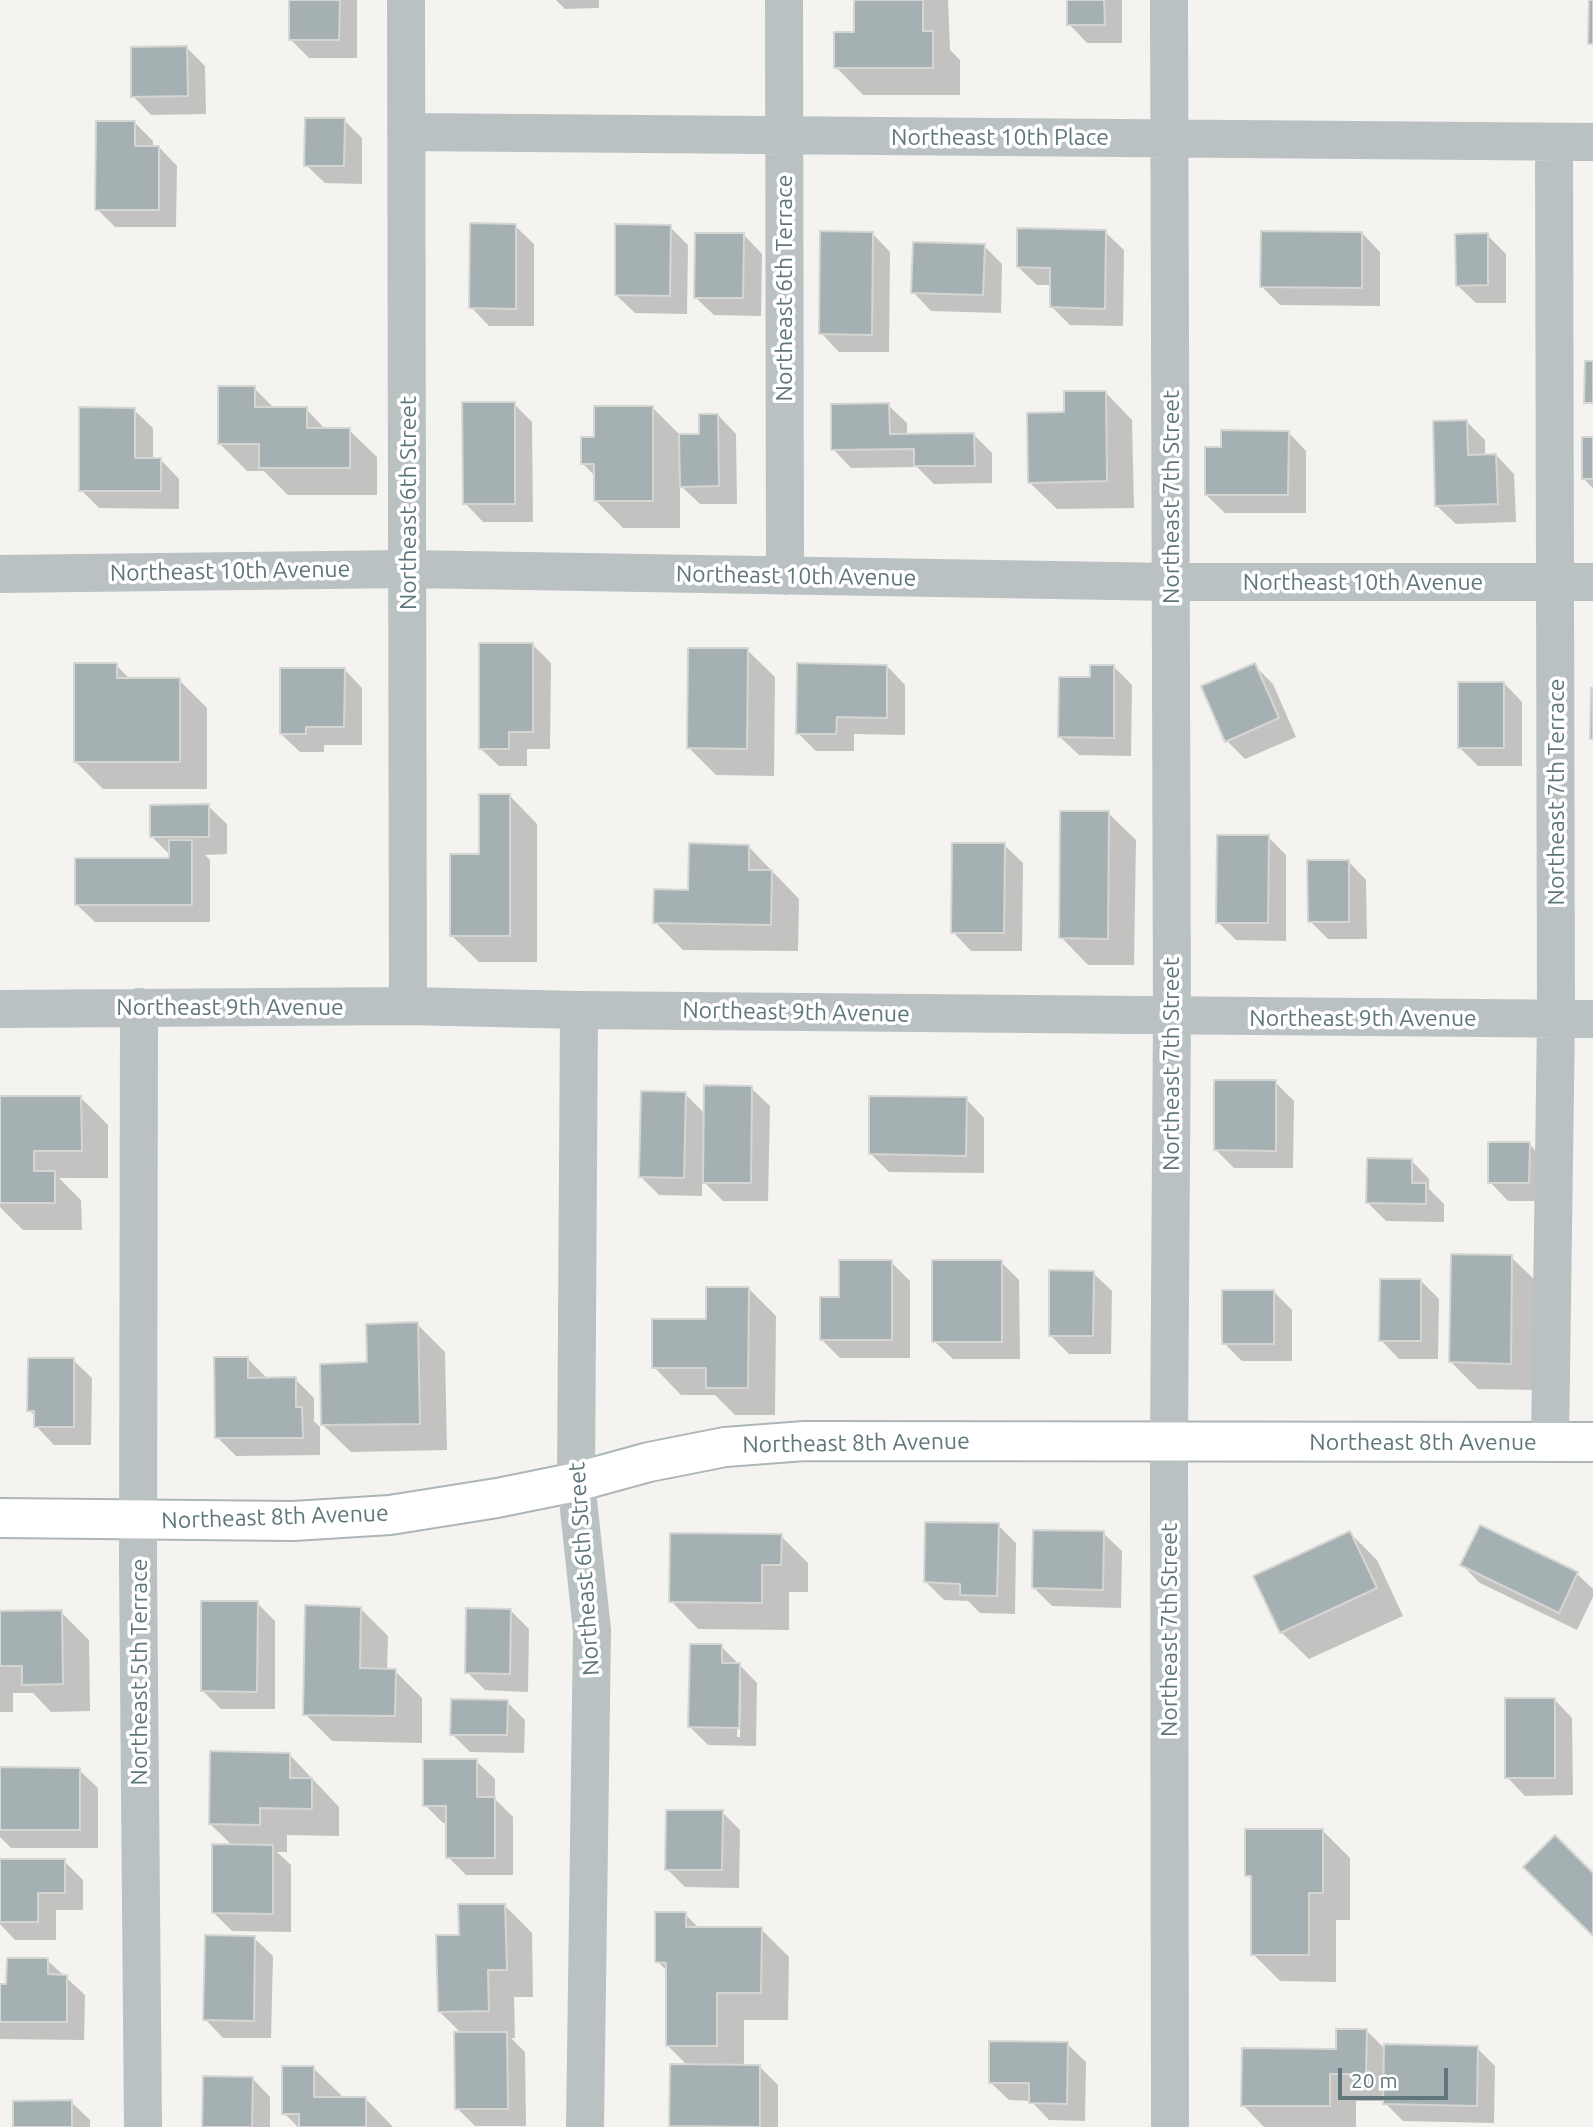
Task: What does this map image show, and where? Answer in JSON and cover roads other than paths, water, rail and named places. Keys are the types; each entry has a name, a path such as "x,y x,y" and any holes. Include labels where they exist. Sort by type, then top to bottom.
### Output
{"street":[{"name":"Northeast 6th Street","path":"406,0 408,1006"},
{"name":"Northeast 6th Terrace","path":"784,0 785,576"},
{"name":"Northeast 7th Street","path":"1169,0 1172,1016 1169,1442 1170,2127"},
{"name":"Northeast 10th Place","path":"406,132 1593,142"},
{"name":"Northeast 7th Terrace","path":"1550,1442 1575,1019 1575,582 1554,142"},
{"name":"Northeast 10th Avenue","path":"0,574 408,569 1171,582 1575,582"},
{"name":"Northeast 9th Avenue","path":"0,1009 408,1006 1575,1019"},
{"name":"Northeast 5th Terrace","path":"139,1007 138,1521 143,2127"},
{"name":"Northeast 6th Street","path":"579,1010 576,1482 593,1630 585,2127"},
{"name":"Northeast 8th Avenue","path":"0,1518 293,1521 390,1514 497,1498 725,1447 792,1441 915,1439 1593,1442"}]}
